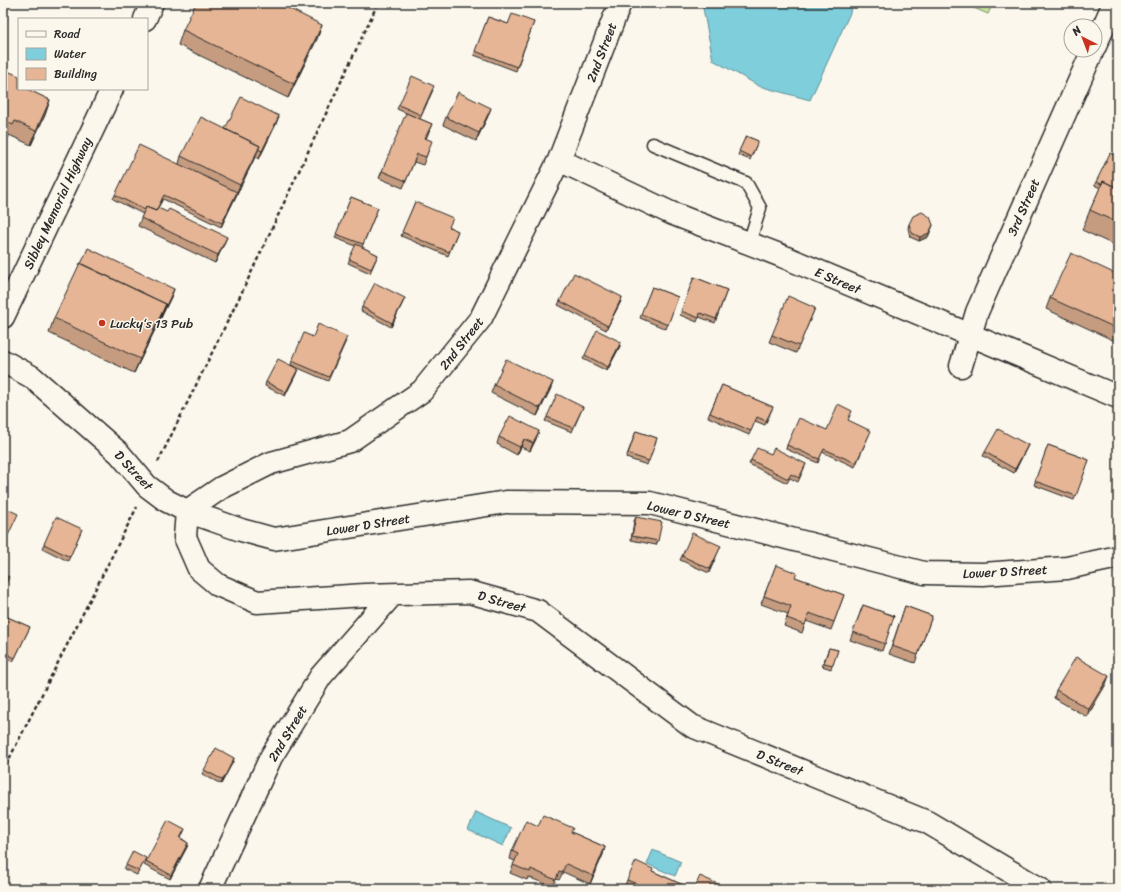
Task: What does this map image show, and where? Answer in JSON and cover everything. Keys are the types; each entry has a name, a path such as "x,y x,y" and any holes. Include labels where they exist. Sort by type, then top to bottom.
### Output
{"street":[{"path":"145,18 152,3"},
{"name":"2nd Street","path":"187,511 221,488 271,463 350,442 422,391 482,318 559,160 620,3"},
{"path":"1103,28 1114,3"},
{"name":"3rd Street","path":"961,366 976,312 1089,58"},
{"name":"Sibley Memorial Highway","path":"3,317 112,90"},
{"name":"E Street","path":"559,160 671,212 782,256 1118,398"},
{"name":"D Street","path":"3,361 32,377 119,452 147,486 167,501 187,511 185,537 199,569 218,585 257,602 365,595 469,592 538,611 692,726 926,822 1040,889"},
{"name":"Lower D Street","path":"187,511 241,530 274,539 506,502 650,503 924,573 983,574 1067,568 1118,557"},
{"name":"2nd Street","path":"210,889 271,757 321,676 392,595"}],"lane":[{"path":"653,144 746,183 760,208 749,243"}],"path":[{"path":"158,462 243,290 378,3"},
{"path":"3,771 131,518"}],"green space":[{"path":"962,3 993,3 988,14"}],"water":[{"path":"702,3 852,3 850,13 810,100 759,86 713,60"},
{"path":"476,812 511,828 503,846 468,830"},
{"path":"653,850 681,862 675,876 647,864"}],"building":[{"path":"196,3 278,3 322,25 294,84 183,30"},
{"path":"512,14 534,22 517,67 475,51 488,17 508,24"},
{"path":"3,69 18,76 18,90 29,90 50,100 36,131 15,121 13,125 3,120"},
{"path":"412,76 434,86 421,115 399,105"},
{"path":"458,92 491,108 479,133 446,117"},
{"path":"241,97 279,116 262,151 258,149 260,146 225,129"},
{"path":"406,113 432,124 425,138 432,141 426,157 417,154 406,181 382,171"},
{"path":"201,117 260,146 240,185 181,156"},
{"path":"746,136 758,141 751,157 739,151"},
{"path":"139,145 237,192 222,223 164,195 156,211 146,207 145,210 115,195"},
{"path":"1110,153 1118,157 1118,188 1103,181 1102,184 1096,182"},
{"path":"1103,181 1118,188 1118,223 1090,210"},
{"path":"351,197 378,208 363,244 336,234"},
{"path":"415,202 453,218 449,227 458,231 449,252 402,232"},
{"path":"146,207 156,211 158,208 167,212 169,209 227,237 218,255 141,218"},
{"path":"922,212 930,217 933,225 929,233 920,237 912,233 909,224 913,216"},
{"path":"356,244 378,255 371,269 349,259"},
{"path":"88,248 174,289 164,310 166,304 81,264"},
{"path":"1071,253 1118,275 1118,329 1050,298"},
{"path":"80,263 166,304 140,359 54,318"},
{"path":"574,273 622,297 608,326 560,301"},
{"path":"694,277 727,290 716,319 700,313 699,318 681,311"},
{"path":"375,283 405,298 392,323 362,307"},
{"path":"652,287 678,297 668,325 641,314"},
{"path":"788,296 815,308 799,346 772,335"},
{"path":"318,324 347,337 329,377 292,361 304,333 313,337"},
{"path":"597,330 621,342 608,367 585,355"},
{"path":"278,359 298,369 286,392 266,382"},
{"path":"506,359 553,382 540,408 494,385"},
{"path":"722,385 773,407 766,421 757,417 751,431 710,413"},
{"path":"557,394 583,407 573,428 547,417"},
{"path":"838,404 852,411 848,420 871,431 856,463 824,449 819,459 787,445 799,418 827,430"},
{"path":"510,416 539,431 533,443 524,439 520,447 499,437"},
{"path":"998,429 1028,445 1015,469 985,452"},
{"path":"636,431 657,438 649,461 628,454"},
{"path":"1048,445 1089,460 1076,496 1035,481"},
{"path":"757,448 771,454 774,448 806,464 799,478 791,474 788,479 751,460"},
{"path":"3,507 18,514 3,546"},
{"path":"56,517 82,529 70,557 44,544"},
{"path":"636,517 662,522 658,541 632,536"},
{"path":"692,533 721,546 710,569 682,556"},
{"path":"776,565 797,573 795,577 844,595 834,622 809,613 805,625 787,618 791,606 764,596"},
{"path":"3,574 9,577 3,589"},
{"path":"863,605 894,616 885,644 853,632"},
{"path":"905,606 932,616 918,655 892,646"},
{"path":"3,615 30,627 15,658 3,652"},
{"path":"829,648 838,650 833,665 824,663"},
{"path":"1076,657 1109,676 1089,709 1056,690"},
{"path":"216,748 234,758 223,780 204,770"},
{"path":"543,815 573,828 571,832 605,847 593,876 566,864 562,872 559,871 556,880 531,869 530,872 513,865 518,854 512,851 526,820 538,826"},
{"path":"168,820 185,829 180,838 188,843 171,875 146,861"},
{"path":"133,851 146,858 139,871 126,865"},
{"path":"636,861 653,869 652,871 692,889 635,889 637,884 627,880"},
{"path":"700,876 729,889 694,889"}],"place":[{"name":"Lucky‘s 13 Pub","path":"102,323"}]}
